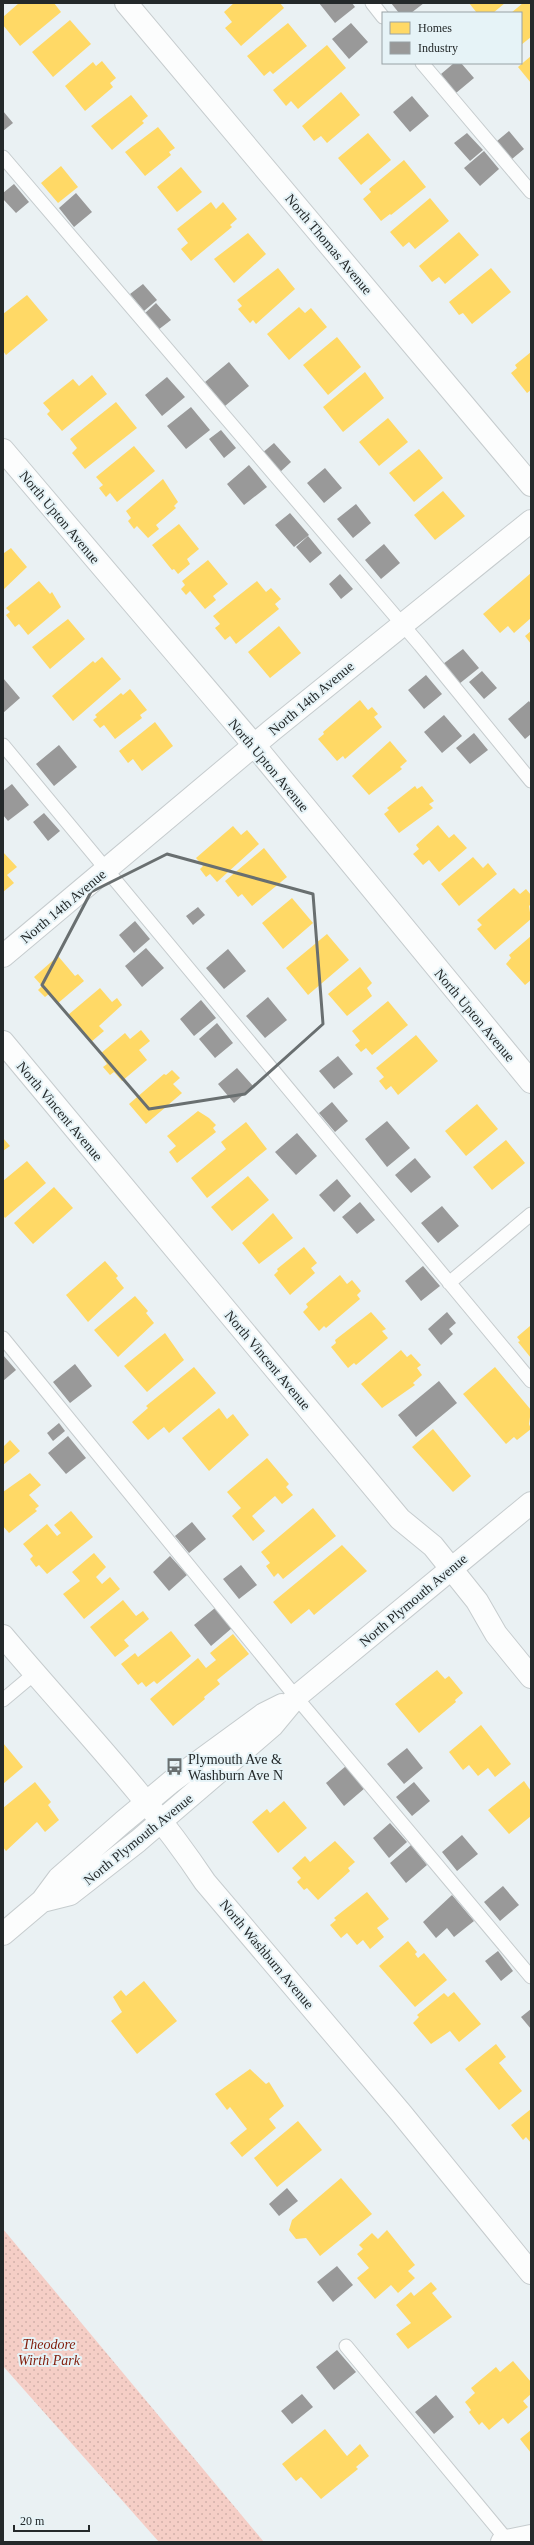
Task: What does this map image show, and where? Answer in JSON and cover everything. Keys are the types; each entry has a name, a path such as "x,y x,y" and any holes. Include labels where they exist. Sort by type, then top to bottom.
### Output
{"street":[{"name":"North Thomas Avenue","path":"126,3 531,485"},
{"name":"North Upton Avenue","path":"3,450 254,746 531,1082"},
{"name":"North 14th Avenue","path":"3,956 401,624 531,521"},
{"name":"North Vincent Avenue","path":"3,1042 400,1519 428,1540 477,1601 496,1634 531,1677"},
{"name":"North Plymouth Avenue","path":"42,1901 70,1894 162,1821 272,1726 296,1697 531,1503"},
{"name":"North Washburn Avenue","path":"3,1636 34,1674 147,1802 205,1882 401,2113 524,2250 531,2273"},
{"name":"North Plymouth Avenue","path":"3,1934 42,1901 58,1878 147,1802 264,1714 296,1697"},
{"path":"504,2541 531,2536"}],"lane":[{"path":"372,3 382,16"},
{"path":"423,64 531,192"},
{"path":"3,157 401,624 531,781"},
{"path":"3,745 107,868 531,1381"},
{"path":"449,1283 531,1214"},
{"path":"3,1338 296,1697 531,1977"},
{"path":"3,1700 34,1674"},
{"path":"346,2346 504,2541"}],"highlighted area":[{"path":"167,854 313,894 323,1024 245,1094 149,1109 42,985 91,892"}],"green space":[{"name":"Theodore Wirth Park","path":"3,2229 264,2542 159,2542 3,2366"}],"building: Homes":[{"path":"19,3 54,3 61,12 20,46 3,25 3,17"},
{"path":"234,3 280,3 284,8 241,46 225,28 232,22 224,12"},
{"path":"469,3 505,3 494,12 476,12"},
{"path":"523,3 531,3 531,37 522,44 522,12 512,12"},
{"path":"70,20 91,44 53,77 32,52"},
{"path":"288,23 307,46 273,74 270,71 264,76 247,56"},
{"path":"327,45 346,68 298,109 291,101 286,106 273,90"},
{"path":"531,56 531,83 518,67"},
{"path":"102,61 116,78 110,83 113,87 85,111 65,86 93,62 96,66"},
{"path":"341,92 360,115 327,143 321,136 314,141 302,126"},
{"path":"131,95 148,116 142,121 144,123 112,150 91,126"},
{"path":"158,127 175,148 169,152 171,155 145,176 125,152"},
{"path":"368,133 391,160 361,185 338,158"},
{"path":"404,160 426,187 391,215 390,214 381,221 363,199 371,192 369,189"},
{"path":"61,166 78,187 58,203 41,183"},
{"path":"181,167 202,192 177,212 157,187"},
{"path":"430,198 449,221 415,249 409,242 403,247 390,232"},
{"path":"211,202 216,209 223,202 237,219 230,225 232,227 191,261 181,249 188,243 177,229"},
{"path":"459,232 479,255 445,284 439,277 432,282 419,266"},
{"path":"248,233 266,254 234,283 214,259"},
{"path":"278,268 295,289 256,324 253,320 250,323 238,309 242,306 237,300"},
{"path":"491,268 511,292 472,324 463,313 459,315 449,302"},
{"path":"27,295 48,320 6,355 3,351 3,314"},
{"path":"299,307 305,313 311,308 327,327 289,360 267,334"},
{"path":"337,337 361,367 328,395 303,365"},
{"path":"531,352 531,390 527,393 511,373 517,368 515,365"},
{"path":"365,372 384,398 343,432 323,407"},
{"path":"92,375 107,394 62,431 47,414 50,411 43,403 73,379 79,386"},
{"path":"116,402 137,428 85,469 72,453 77,448 70,439"},
{"path":"388,418 408,442 379,466 359,442"},
{"path":"134,446 155,471 117,502 110,493 106,497 99,488 103,485 96,477"},
{"path":"419,449 443,478 414,502 389,473"},
{"path":"163,479 178,502 174,506 176,508 156,525 159,529 148,538 137,526 134,529 128,521 131,518 126,511"},
{"path":"443,491 465,516 435,540 414,515"},
{"path":"179,524 199,549 187,559 190,564 178,574 174,569 172,570 152,545"},
{"path":"11,548 27,567 3,590 3,552 4,553"},
{"path":"208,560 228,584 213,596 216,600 205,609 190,591 186,595 181,589 185,585 182,581"},
{"path":"531,573 531,618 514,633 508,626 500,633 483,614"},
{"path":"39,581 50,594 52,592 61,607 28,635 19,624 15,627 6,615 10,612 6,608"},
{"path":"257,581 266,592 271,588 281,599 275,604 279,609 236,644 230,636 225,640 215,628 220,624 213,616"},
{"path":"68,619 85,639 50,669 32,647"},
{"path":"279,626 301,653 270,678 248,652"},
{"path":"531,631 531,644 525,636"},
{"path":"102,657 121,679 73,721 52,696 93,661 95,663"},
{"path":"130,689 147,710 140,715 142,718 115,739 104,725 100,728 93,720 97,717 95,715 121,693 123,695"},
{"path":"360,700 368,710 372,707 378,714 374,717 382,727 345,759 343,756 337,761 318,739 324,734 323,732"},
{"path":"155,722 173,746 142,771 133,759 128,763 119,751"},
{"path":"390,741 407,761 400,767 402,769 369,795 352,776"},
{"path":"415,786 417,789 422,786 434,801 429,804 433,808 399,833 384,814 389,810 387,808"},
{"path":"438,825 449,838 454,834 467,848 439,872 429,860 423,865 413,854 419,849 416,845"},
{"path":"233,826 241,835 247,830 259,844 217,882 210,874 206,877 200,869 203,866 196,858"},
{"path":"264,848 287,877 252,906 242,894 238,897 225,881"},
{"path":"3,852 17,867 7,875 14,883 3,892"},
{"path":"473,857 483,868 488,863 497,874 459,906 441,884"},
{"path":"514,888 520,894 526,889 531,895 531,904 529,906 531,919 495,950 477,929 482,925 477,920"},
{"path":"292,898 313,923 283,949 262,923"},
{"path":"327,934 349,960 308,995 286,968"},
{"path":"531,936 531,980 525,985 506,964 511,958 509,955"},
{"path":"58,956 75,976 78,974 84,981 57,1004 49,994 45,997 38,990 42,986 34,977"},
{"path":"360,967 372,983 367,988 372,996 347,1016 328,994"},
{"path":"100,988 112,1002 117,998 122,1005 99,1026 104,1031 91,1042 68,1015"},
{"path":"388,1001 408,1025 372,1055 366,1048 361,1052 355,1045 360,1041 352,1031"},
{"path":"141,1030 150,1041 139,1050 147,1060 122,1081 114,1072 110,1075 103,1067 107,1064 100,1054 125,1033 130,1039"},
{"path":"416,1035 438,1061 398,1095 391,1086 386,1090 379,1081 384,1077 376,1068"},
{"path":"172,1070 180,1078 173,1084 182,1093 146,1124 129,1104 164,1074 166,1075"},
{"path":"477,1104 498,1129 466,1156 445,1131"},
{"path":"198,1111 209,1118 216,1125 213,1128 216,1132 177,1163 169,1152 176,1146 167,1136"},
{"path":"246,1122 267,1149 207,1198 191,1178 226,1149 221,1142"},
{"path":"3,1138 10,1146 3,1151"},
{"path":"506,1140 525,1163 492,1190 473,1167"},
{"path":"27,1161 46,1183 5,1218 3,1215 3,1181"},
{"path":"248,1176 269,1200 232,1231 211,1207"},
{"path":"54,1187 73,1208 33,1244 14,1223"},
{"path":"273,1213 293,1238 259,1264 242,1243"},
{"path":"304,1247 317,1263 311,1268 315,1273 290,1295 274,1275 278,1271 277,1269"},
{"path":"105,1261 118,1276 116,1278 124,1288 88,1322 66,1295"},
{"path":"340,1275 347,1284 352,1280 361,1291 357,1295 360,1299 326,1328 324,1326 319,1331 303,1312 308,1307 306,1304"},
{"path":"135,1296 148,1311 146,1313 154,1323 118,1357 94,1330"},
{"path":"371,1312 386,1329 382,1331 388,1338 356,1365 354,1363 348,1368 331,1347 336,1343 335,1340"},
{"path":"530,1326 531,1358 518,1342 520,1341 517,1337"},
{"path":"165,1333 184,1360 147,1392 124,1366"},
{"path":"401,1350 407,1357 411,1354 421,1365 417,1368 422,1375 413,1383 415,1385 382,1408 361,1384"},
{"path":"194,1367 216,1393 169,1433 164,1427 148,1440 132,1422 148,1408 146,1406"},
{"path":"495,1367 531,1410 529,1424 531,1429 517,1440 514,1437 506,1444 463,1394"},
{"path":"219,1408 227,1419 233,1414 249,1435 209,1471 182,1438"},
{"path":"433,1429 471,1476 453,1492 412,1447"},
{"path":"10,1440 20,1451 3,1465 3,1447"},
{"path":"267,1458 289,1484 286,1487 293,1495 282,1504 275,1496 252,1516 265,1531 253,1541 232,1516 241,1508 227,1492"},
{"path":"30,1473 41,1485 29,1495 39,1506 35,1509 37,1511 9,1533 3,1526 3,1492"},
{"path":"313,1508 336,1536 283,1579 278,1573 274,1577 266,1566 270,1563 261,1552"},
{"path":"71,1511 93,1537 47,1574 39,1565 36,1567 30,1559 33,1556 23,1544 47,1524 57,1536 61,1533 54,1525"},
{"path":"342,1545 367,1571 314,1615 309,1609 291,1624 273,1602"},
{"path":"94,1553 106,1567 96,1577 102,1584 110,1577 120,1589 84,1619 63,1594 80,1581 72,1572"},
{"path":"123,1600 136,1616 143,1611 149,1619 124,1640 129,1646 115,1657 90,1627"},
{"path":"171,1631 191,1656 157,1684 154,1681 146,1687 142,1682 138,1685 121,1664 135,1653 138,1657"},
{"path":"233,1634 249,1654 217,1680 220,1684 173,1726 150,1699 198,1658 206,1668 216,1660 210,1653"},
{"path":"437,1670 445,1679 449,1676 463,1693 455,1700 456,1702 419,1733 395,1704"},
{"path":"481,1725 511,1764 495,1777 488,1768 478,1776 469,1765 463,1770 449,1752"},
{"path":"3,1743 23,1767 3,1784"},
{"path":"524,1781 531,1791 531,1816 509,1834 488,1810"},
{"path":"35,1782 51,1802 48,1805 59,1820 45,1832 37,1822 6,1851 3,1847 3,1808"},
{"path":"284,1801 307,1828 278,1853 252,1822 267,1809 270,1813"},
{"path":"335,1841 355,1862 348,1868 350,1871 318,1900 307,1888 304,1890 297,1882 301,1878 292,1868 305,1856 310,1862"},
{"path":"367,1892 389,1919 377,1928 384,1937 370,1949 363,1940 357,1945 347,1933 341,1938 330,1925 336,1920 334,1918"},
{"path":"408,1941 417,1952 415,1954 418,1958 424,1953 447,1980 415,2007 379,1966"},
{"path":"144,1981 177,2021 137,2054 111,2021 122,2012 113,1997 121,1990 126,1996"},
{"path":"454,1992 481,2024 459,2042 450,2031 431,2044 413,2023 419,2017 417,2015 444,1993 448,1997"},
{"path":"496,2044 506,2057 499,2063 522,2091 499,2110 465,2069"},
{"path":"250,2069 266,2084 269,2082 284,2106 269,2119 276,2128 242,2157 230,2143 247,2129 230,2107 227,2110 215,2094"},
{"path":"531,2109 531,2143 526,2137 523,2140 511,2125"},
{"path":"298,2121 322,2150 277,2187 254,2158"},
{"path":"341,2178 372,2214 320,2256 306,2238 296,2239 289,2230 292,2220"},
{"path":"387,2230 415,2265 408,2271 415,2278 398,2293 391,2285 375,2299 357,2278 369,2268 357,2254 363,2249 359,2245 372,2233 378,2239"},
{"path":"431,2282 437,2289 432,2293 452,2317 408,2349 396,2334 411,2323 396,2305 411,2292 414,2296"},
{"path":"513,2361 531,2382 531,2394 523,2401 528,2407 508,2424 503,2418 489,2430 482,2422 479,2425 469,2412 471,2410 465,2402 475,2393 471,2388 496,2367 500,2372"},
{"path":"325,2429 347,2456 360,2444 369,2456 356,2467 358,2469 321,2499 301,2477 296,2481 282,2464"},
{"path":"531,2430 531,2453 520,2439"}],"building: Industry":[{"path":"319,3 352,3 355,7 335,23"},
{"path":"391,3 424,3 412,12 398,12"},
{"path":"351,23 368,42 349,59 332,39"},
{"path":"453,64 462,64 474,78 456,93 441,74"},
{"path":"412,96 429,116 410,132 393,112"},
{"path":"3,111 13,123 3,131"},
{"path":"509,131 524,149 512,159 497,141"},
{"path":"467,133 483,150 470,161 454,143"},
{"path":"484,151 499,169 480,186 464,168"},
{"path":"14,184 29,202 16,213 3,199 3,193"},
{"path":"76,193 92,212 74,227 59,208"},
{"path":"143,284 157,300 144,311 130,294"},
{"path":"156,303 171,320 158,330 144,314"},
{"path":"229,362 249,386 225,406 205,382"},
{"path":"167,377 185,397 162,416 145,395"},
{"path":"191,407 210,430 186,449 167,426"},
{"path":"221,430 236,448 224,458 209,439"},
{"path":"274,443 291,462 279,473 261,454"},
{"path":"249,465 267,487 244,505 227,484"},
{"path":"325,468 342,488 324,503 307,483"},
{"path":"356,504 371,523 353,538 337,519"},
{"path":"290,513 309,535 294,547 275,525"},
{"path":"308,536 322,553 310,563 296,547"},
{"path":"384,544 400,563 381,579 365,560"},
{"path":"340,574 353,589 341,599 329,584"},
{"path":"463,649 479,668 459,684 443,664"},
{"path":"482,671 497,688 484,699 469,682"},
{"path":"426,675 442,694 424,709 408,690"},
{"path":"3,678 20,698 3,713"},
{"path":"529,701 531,704 531,734 525,739 508,719"},
{"path":"444,715 462,736 442,753 424,732"},
{"path":"474,733 488,750 470,764 456,748"},
{"path":"59,745 77,767 54,786 36,764"},
{"path":"12,784 29,805 8,821 3,815 3,791"},
{"path":"44,813 60,831 48,841 33,822"},
{"path":"198,907 205,915 193,925 186,916"},
{"path":"135,921 150,939 134,953 119,935"},
{"path":"146,948 164,968 142,987 125,966"},
{"path":"228,949 246,971 224,989 206,968"},
{"path":"268,997 287,1020 265,1038 246,1016"},
{"path":"201,1000 216,1018 194,1036 180,1019"},
{"path":"217,1023 233,1043 215,1058 199,1039"},
{"path":"338,1056 353,1074 334,1089 319,1071"},
{"path":"237,1068 253,1086 234,1103 218,1084"},
{"path":"332,1102 348,1121 335,1132 319,1113"},
{"path":"387,1121 410,1148 387,1167 365,1139"},
{"path":"297,1133 317,1156 296,1175 275,1152"},
{"path":"415,1158 431,1177 411,1193 395,1175"},
{"path":"337,1179 351,1196 334,1212 319,1195"},
{"path":"360,1202 375,1220 357,1234 342,1217"},
{"path":"442,1206 459,1226 438,1243 421,1223"},
{"path":"423,1266 440,1286 421,1301 405,1281"},
{"path":"447,1312 456,1323 449,1329 453,1334 441,1345 428,1329"},
{"path":"3,1355 16,1370 3,1381"},
{"path":"75,1364 92,1386 70,1403 53,1382"},
{"path":"439,1381 457,1403 416,1437 398,1415"},
{"path":"59,1423 65,1431 53,1441 47,1433"},
{"path":"68,1436 86,1458 66,1474 48,1453"},
{"path":"192,1522 206,1539 189,1553 175,1536"},
{"path":"170,1556 187,1575 169,1591 153,1572"},
{"path":"241,1565 257,1585 239,1599 223,1579"},
{"path":"215,1608 232,1628 211,1646 194,1625"},
{"path":"407,1748 423,1768 404,1784 387,1764"},
{"path":"346,1766 365,1788 344,1806 326,1783"},
{"path":"414,1782 430,1801 412,1816 396,1797"},
{"path":"390,1823 407,1842 389,1858 373,1838"},
{"path":"462,1835 478,1854 457,1871 442,1852"},
{"path":"411,1845 427,1865 406,1883 390,1863"},
{"path":"503,1886 519,1905 500,1921 484,1902"},
{"path":"452,1895 474,1921 454,1937 447,1928 436,1938 423,1922"},
{"path":"498,1951 513,1971 501,1981 485,1961"},
{"path":"531,2009 531,2029 521,2017"},
{"path":"287,2188 298,2201 279,2216 269,2204"},
{"path":"337,2266 353,2285 333,2302 317,2282"},
{"path":"337,2350 356,2372 334,2390 316,2367"},
{"path":"302,2394 313,2407 292,2424 281,2411"},
{"path":"436,2395 454,2417 434,2434 415,2412"}],"place":[{"name":"Plymouth Ave & Washburn Ave N","path":"175,1767"}]}
